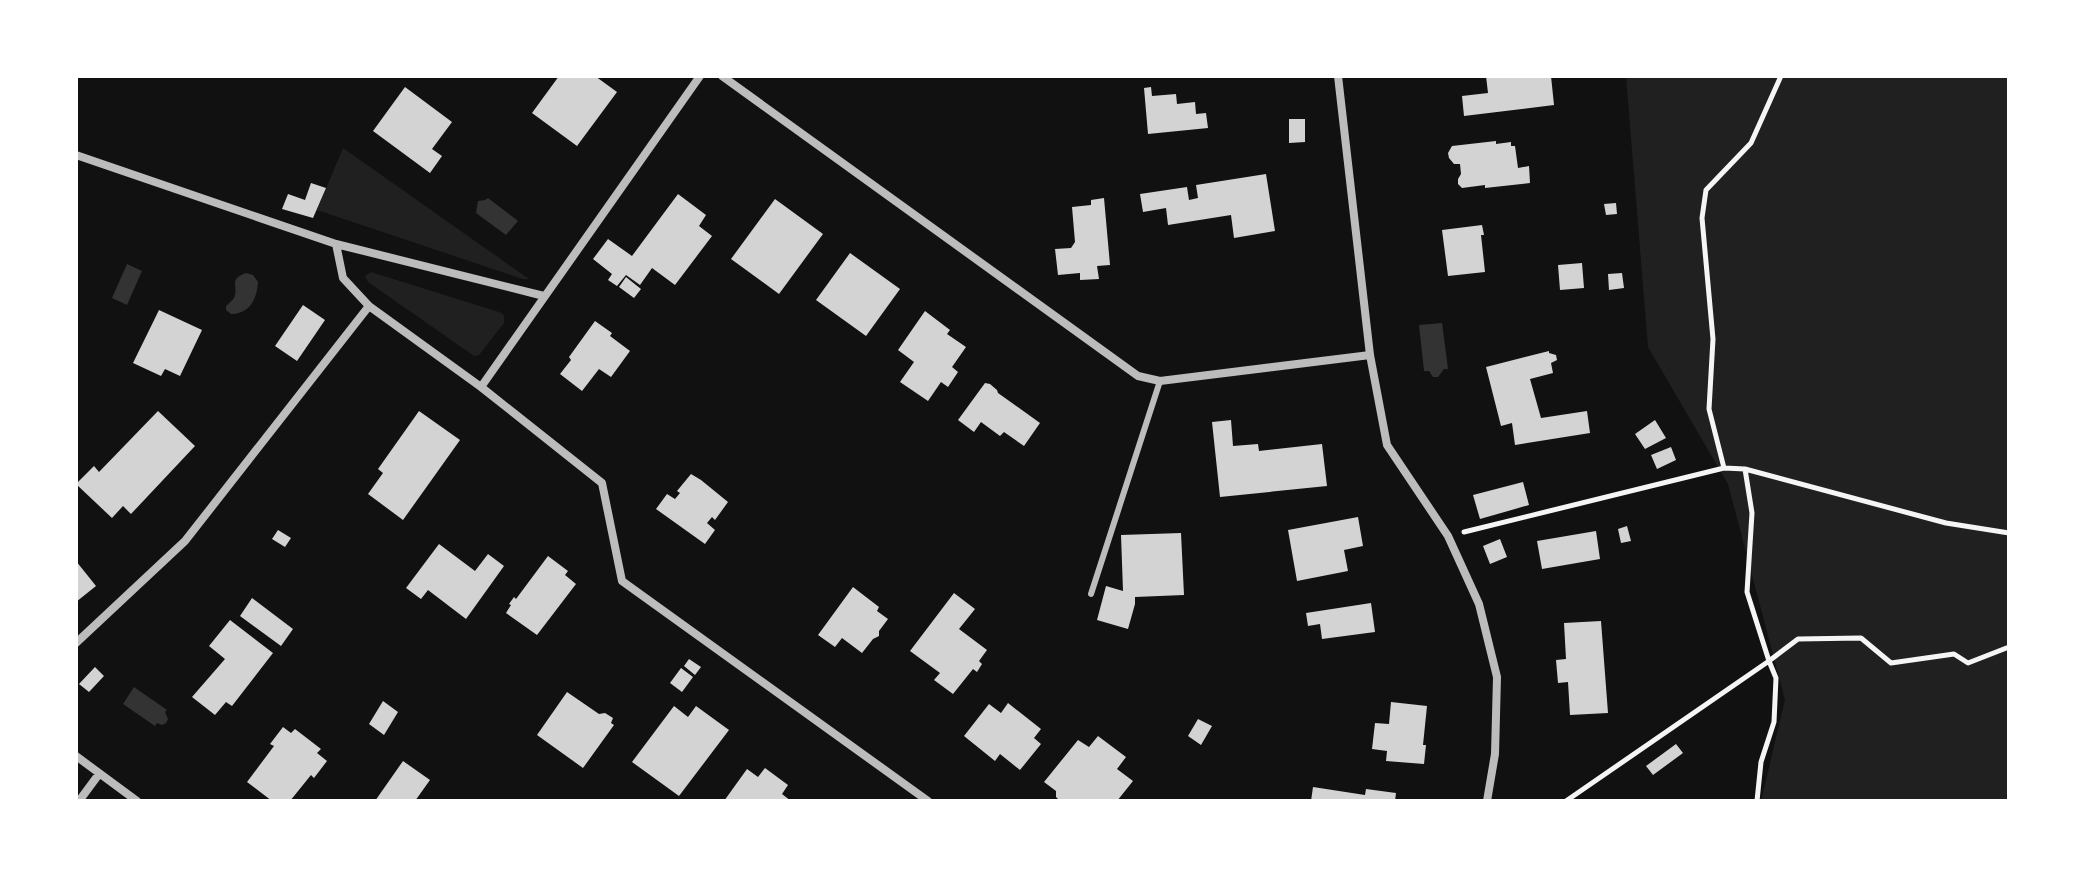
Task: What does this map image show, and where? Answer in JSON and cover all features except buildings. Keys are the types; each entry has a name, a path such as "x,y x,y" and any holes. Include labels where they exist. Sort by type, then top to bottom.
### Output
{"street":[{"path":"481,387 700,76"},
{"path":"722,76 1138,376 1160,381 1370,355"},
{"path":"1338,76 1370,355 1387,445 1448,536 1479,604 1497,677 1495,754 1487,801"},
{"path":"76,155 336,244 544,296"},
{"path":"336,244 343,278 369,306 481,387 602,483 622,581 928,801"},
{"path":"76,643 185,541 369,306"},
{"path":"76,756 137,801"},
{"path":"79,801 99,774"}],"lane":[{"path":"1091,594 1160,381"}],"path":[{"path":"1724,468 1709,409 1713,339 1702,218 1706,190 1751,143 1781,76"},
{"path":"1448,536 1724,468 1745,469 1946,523 2009,533"},
{"path":"1745,469 1752,513 1747,592 1776,678 1774,722 1761,762 1757,801"},
{"path":"1566,801 1798,639 1861,638 1891,663 1954,654 1968,663 2009,647"}],"shaded area":[{"path":"1626,76 2009,76 2009,801 1761,801 1785,700 1728,484 1648,347"},
{"path":"343,148 529,279 317,210"},
{"path":"488,198 518,221 506,235 476,213 478,201"},
{"path":"127,264 142,271 127,305 112,298"},
{"path":"371,272 502,313 504,323 479,355 474,356 368,282 365,276"},
{"path":"246,273 253,275 258,282 256,295 247,309 231,314 226,306 234,298 237,278"},
{"path":"1442,323 1448,369 1433,377 1429,371 1424,371 1419,325"},
{"path":"134,687 167,710 166,723 155,726 123,704"}]}
